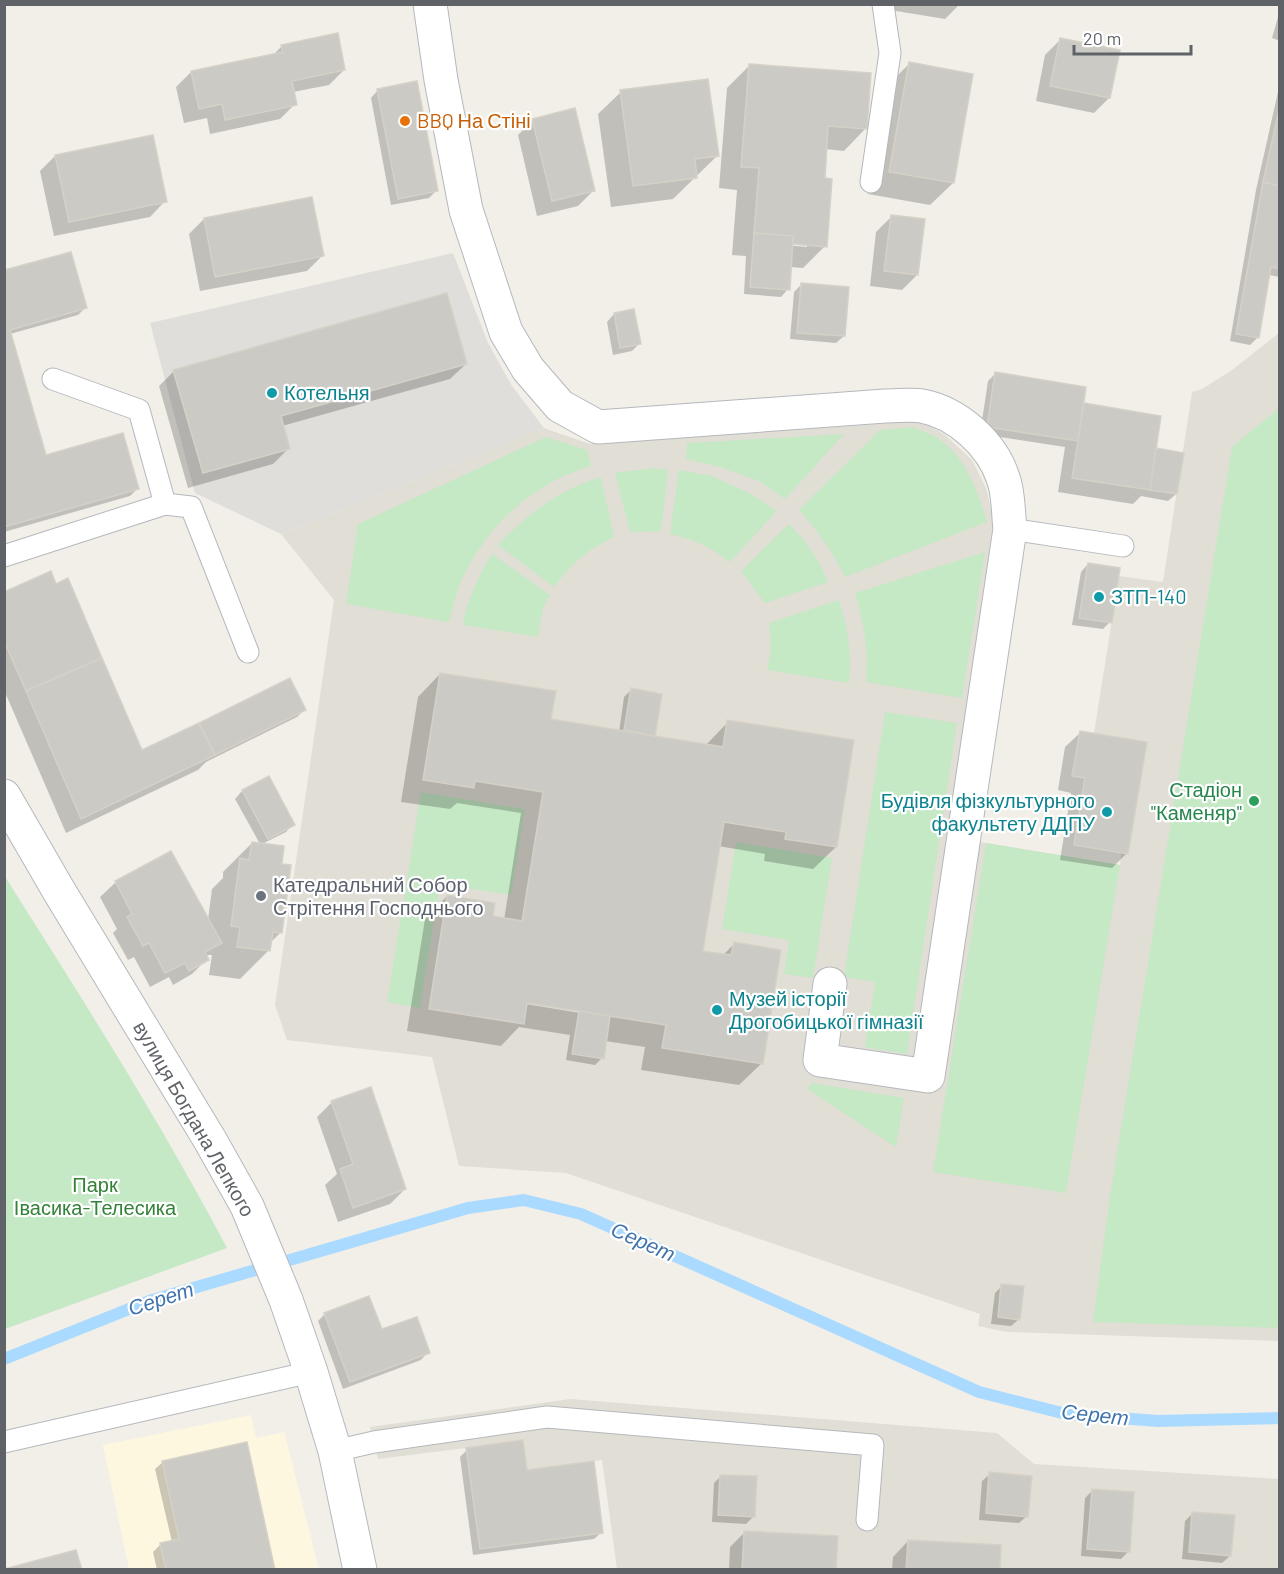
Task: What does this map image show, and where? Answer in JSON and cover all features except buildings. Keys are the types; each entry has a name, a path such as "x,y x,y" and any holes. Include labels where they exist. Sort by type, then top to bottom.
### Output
{"street":[{"path":"430,4 441,80 466,210 506,332 528,369 560,406 598,427 885,406 922,406 943,412 964,425 989,449 1004,478 1010,529 928,1076 820,1060 830,984"},
{"name":"вулиця Богдана Лепкого","path":"4,796 210,1140 247,1206 286,1300 311,1372 335,1451 360,1569"}],"lane":[{"path":"871,182 890,53 883,4"},
{"path":"53,379 139,410 165,504"},
{"path":"4,556 165,504 191,507 249,652"},
{"path":"1010,529 1123,546"},
{"path":"4,1442 311,1372"},
{"path":"335,1451 374,1442 547,1417 873,1445 867,1520"}],"shaded area":[{"path":"453,253 488,343 512,386 544,428 281,534 195,493 150,323"},
{"path":"1279,333 1279,1341 1007,1332 978,1326 980,1314 566,1173 459,1166 432,1057 287,1040 275,1005 334,600 281,534 544,428 590,444 922,421 945,435 972,460 986,488 994,521 949,837 1120,865 1121,853 1074,845 1085,778 1072,776 1080,731 1094,733 1119,576 1163,582 1192,392 1202,389 1232,370"},
{"path":"570,1399 997,1433 1034,1464 1279,1479 1279,1569 617,1569 602,1460 527,1470 466,1448 378,1459 370,1427"},
{"path":"251,1415 256,1438 284,1432 319,1569 129,1569 103,1445"}],"green space":[{"path":"1279,408 1279,1328 1093,1322 1110,1196 1232,447"},
{"path":"913,427 939,439 957,456 975,487 987,522 845,577 825,542 799,510 880,430"},
{"path":"844,434 785,499 759,481 720,467 686,459 687,443"},
{"path":"546,437 587,450 591,466 570,473 531,495 497,526 471,562 459,587 449,622 346,604 358,524"},
{"path":"653,468 668,470 661,531 630,532 615,473"},
{"path":"679,470 712,476 751,494 777,511 730,562 702,544 670,534"},
{"path":"601,477 614,537 581,558 554,587 498,545 545,504 572,488"},
{"path":"789,524 812,551 828,582 765,603 741,571"},
{"path":"985,552 962,698 866,682 865,637 855,593"},
{"path":"492,554 550,595 543,608 538,637 463,625 474,588"},
{"path":"839,600 849,641 849,683 767,670 771,650 769,623"},
{"path":"885,712 957,723 907,1054 865,1047 875,982 844,977"},
{"path":"421,792 525,809 511,895 440,884 420,1008 387,1002"},
{"path":"736,842 832,858 813,978 784,974 789,940 722,929"},
{"path":"986,843 1120,865 1066,1193 933,1172"},
{"name":"Парк Івасика-Телесика","path":"4,875 147,1105 227,1248 5,1329"},
{"path":"812,1083 904,1098 896,1147 807,1089"}],"waterway":[{"name":"Серет","path":"4,1359 149,1301 468,1208 524,1200 581,1214 979,1392 1066,1414 1158,1421 1280,1418"}],"place":[{"name":"BBQ На Стіні","path":"405,121"},
{"name":"Котельня","path":"272,393"},
{"name":"ЗТП-140","path":"1099,597"},
{"name":"Стадіон \"Каменяр\"","path":"1254,801"},
{"name":"Будівля фізкультурного факультету ДДПУ","path":"1107,812"},
{"name":"Катедральний Собор Стрітення Господнього","path":"261,896"},
{"name":"Музей історії Дрогобицької гімназії","path":"717,1010"}]}
